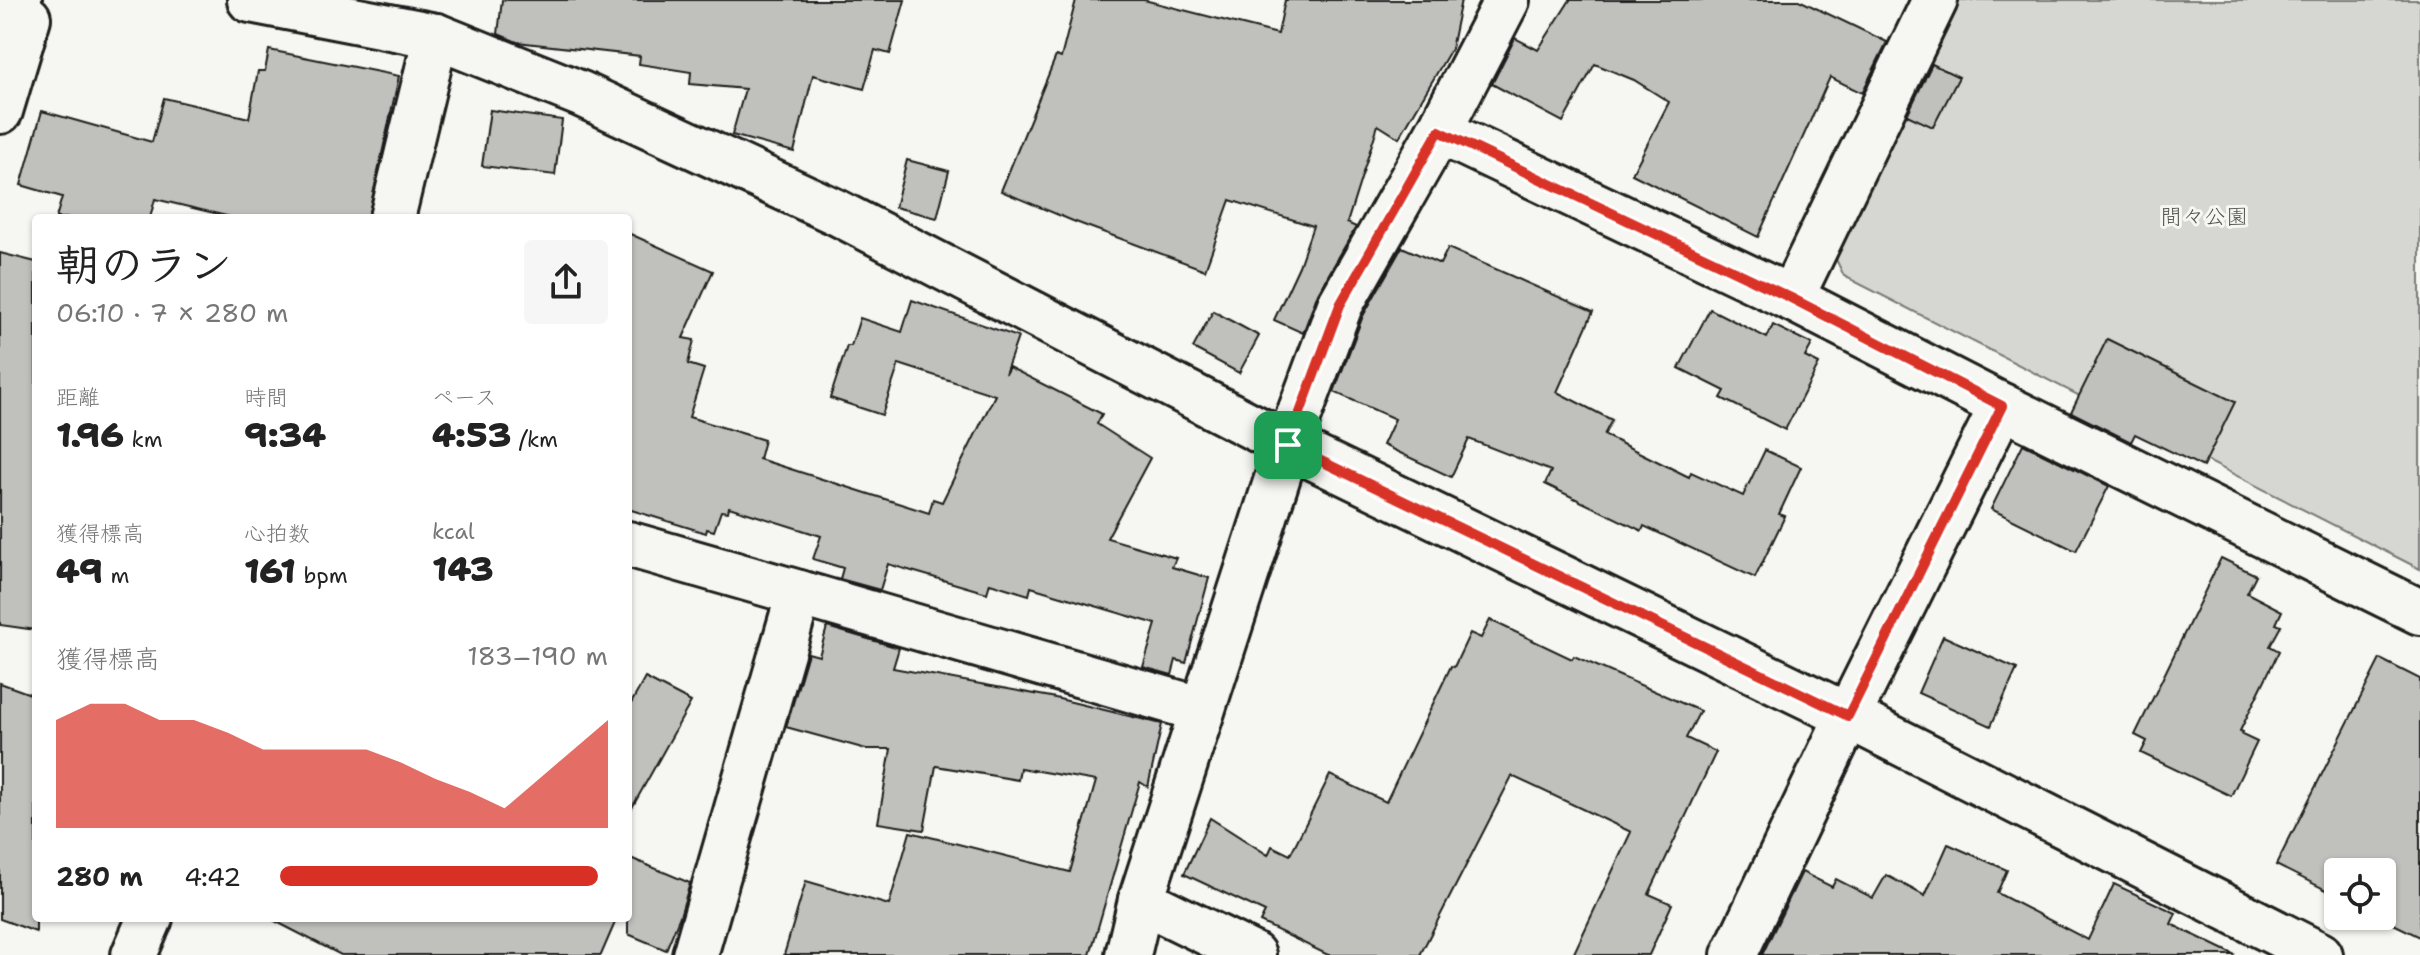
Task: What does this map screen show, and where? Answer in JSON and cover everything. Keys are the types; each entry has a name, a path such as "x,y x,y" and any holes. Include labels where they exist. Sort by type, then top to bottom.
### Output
{"main road":[{"path":"0,56 19,0"},
{"path":"0,111 34,0"},
{"path":"250,0 436,36 581,94 836,212 1288,445 1848,716 2320,955"},
{"path":"1128,955 1141,900 1288,445 1340,305 1439,131 1507,0"},
{"path":"1791,298 1935,0"},
{"path":"393,214 436,36"},
{"path":"1439,131 1791,298 2420,612"},
{"path":"1734,955 2002,406"},
{"path":"632,545 1202,710"},
{"path":"695,955 799,593"},
{"path":"1141,900 1253,955"},
{"path":"134,955 148,922"}],"green space":[{"name":"間々公園","path":"1954,0 2420,0 2420,569 1844,276 1832,251"}],"building":[{"path":"502,0 905,0 890,54 875,50 864,89 813,75 794,152 732,135 745,89 690,84 691,72 639,64 640,56 517,42 498,34"},
{"path":"1076,0 1144,0 1278,34 1285,0 1461,0 1451,49 1399,138 1378,125 1347,223 1356,227 1318,293 1303,333 1274,320 1313,226 1230,200 1205,270 1001,191 1056,56 1061,58"},
{"path":"1570,0 1799,0 1887,42 1862,93 1830,77 1758,237 1632,174 1669,102 1634,80 1595,64 1563,122 1492,84 1515,38 1538,50"},
{"path":"269,50 399,76 369,214 218,214 155,199 151,214 57,214 62,197 21,185 42,111 152,142 164,98 249,118 258,71 265,71"},
{"path":"1932,64 1959,77 1933,127 1907,115"},
{"path":"490,110 562,120 555,175 482,166"},
{"path":"907,160 949,171 937,218 895,207"},
{"path":"632,235 713,271 683,338 694,340 688,364 704,369 689,417 764,440 759,459 929,513 933,499 942,502 995,395 899,364 882,415 830,398 860,318 902,332 912,300 1018,337 1005,374 1009,367 1102,414 1097,424 1150,458 1107,538 1176,558 1172,567 1209,578 1186,663 1176,660 1172,675 1143,667 1156,624 1031,587 1029,595 990,583 987,593 888,564 880,590 840,579 843,568 813,559 821,536 729,507 728,512 721,511 714,531 707,529 706,533 632,510"},
{"path":"1402,247 1440,264 1448,248 1593,312 1557,392 1612,420 1604,435 1689,477 1691,472 1743,496 1765,450 1801,467 1779,514 1785,516 1755,578 1644,526 1642,531 1545,484 1551,471 1469,439 1451,477 1383,445 1395,419 1334,392 1363,316"},
{"path":"0,253 32,261 32,629 0,625"},
{"path":"1710,309 1767,338 1773,325 1812,344 1805,357 1819,364 1785,430 1721,398 1725,391 1679,368"},
{"path":"1213,311 1259,336 1239,373 1193,348"},
{"path":"2107,339 2235,402 2203,467 2135,434 2131,442 2071,412"},
{"path":"2023,444 2109,486 2076,551 1991,509"},
{"path":"2221,558 2256,575 2247,593 2282,611 2276,624 2281,626 2270,646 2279,651 2240,731 2257,742 2231,796 2141,753 2147,741 2135,735"},
{"path":"1490,620 1572,659 1574,656 1700,711 1686,738 1716,752 1649,894 1672,904 1649,955 1573,955 1631,832 1512,776 1420,955 1328,955 1260,922 1265,912 1184,874 1210,818 1268,855 1272,846 1290,855 1330,775 1386,802 1451,666 1454,667 1470,633 1481,638"},
{"path":"827,627 899,648 893,668 1051,697 1162,724 1148,787 1140,782 1090,955 784,955 806,881 889,905 910,832 1070,872 1096,781 1020,768 1018,780 936,766 924,830 878,823 891,749 866,749 786,727 808,653 819,656"},
{"path":"1943,636 2017,669 1991,726 1918,693"},
{"path":"2380,659 2420,679 2420,937 2396,925 2396,858 2324,858 2324,889 2276,865"},
{"path":"645,678 691,702 632,808 632,702"},
{"path":"0,683 32,695 32,922 36,922 36,932 0,919"},
{"path":"1948,844 2007,870 1997,893 2088,940 2114,884 2176,913 2171,924 2235,955 1762,955 1802,872 1832,887 1836,879 1873,898 1886,875 1925,896"},
{"path":"632,859 690,883 666,950 628,934 628,922 632,922"},
{"path":"277,922 615,922 601,955 341,955"}],"route":[{"path":"1439,131 1791,298 2002,406 1848,716 1288,445 1340,305 1439,131"}]}
